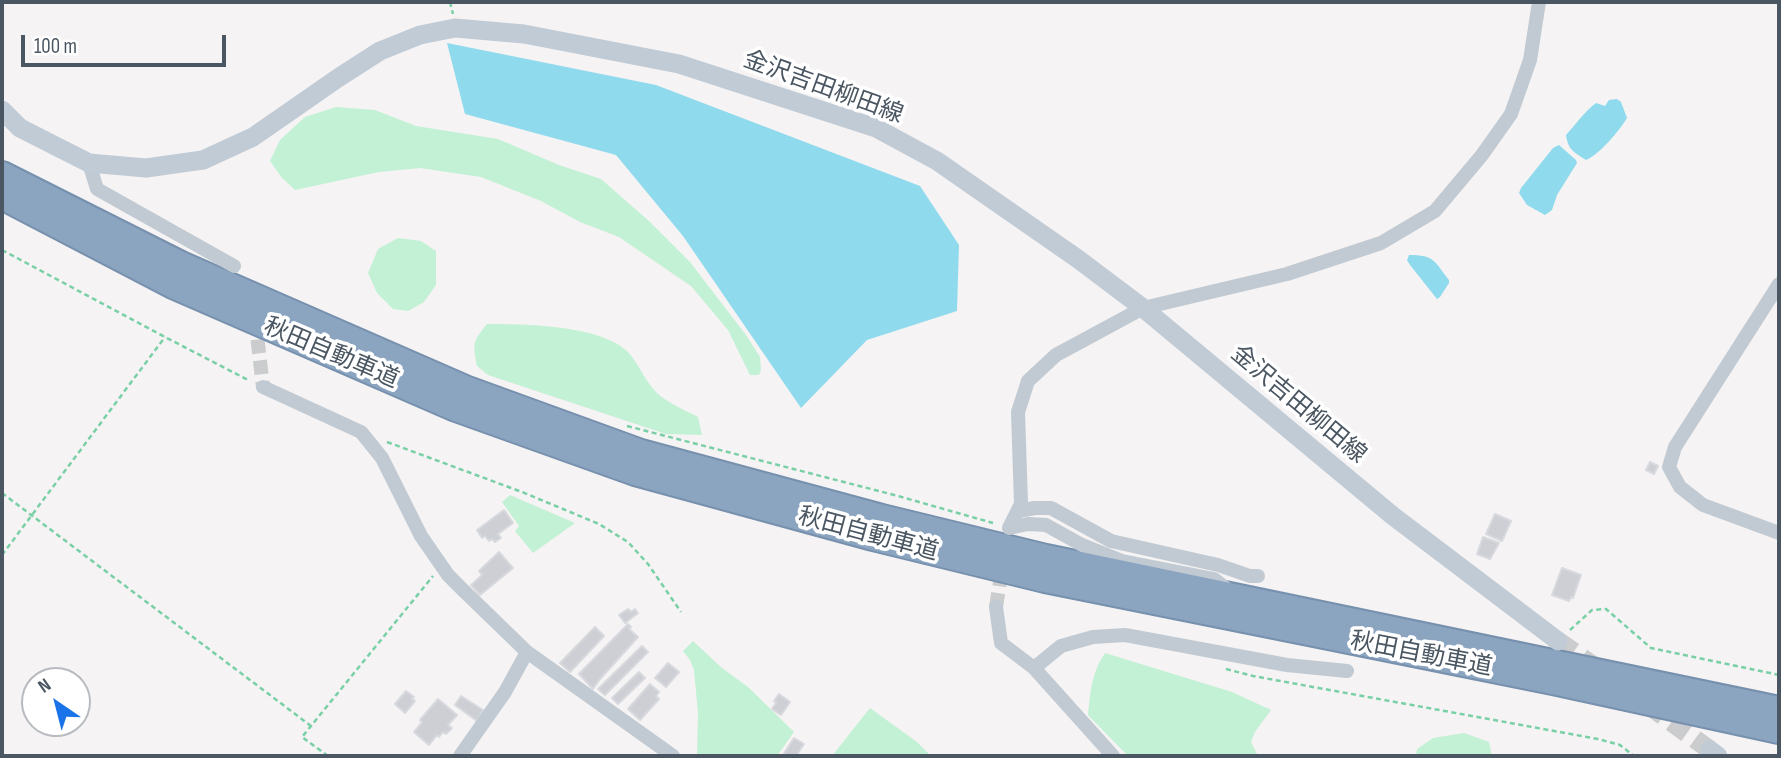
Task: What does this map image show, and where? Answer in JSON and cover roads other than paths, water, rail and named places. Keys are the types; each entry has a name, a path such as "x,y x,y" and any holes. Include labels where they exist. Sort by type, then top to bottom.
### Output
{"highway":[{"name":"秋田自動車道","path":"2,175 181,265 465,389 641,453 894,522 1046,558 1779,710"},
{"name":"秋田自動車道","path":"2,196 173,285 456,408 635,472 873,537 1045,579 1553,681 1779,730"}],"main road":[{"name":"金沢吉田柳田線","path":"2,110 20,128 89,163 146,168 203,160 253,136 380,51 420,35 455,28 524,34 679,64 876,128 937,161 1078,259 1143,308 1393,516 1558,641"}],"street":[{"path":"1239,598 1214,579 1122,561 1082,545 1046,525 1028,524 1009,528 1021,504 1018,412 1028,381 1056,355 1143,308 1299,271 1381,243 1434,211 1482,155 1511,114 1530,60 1539,2"},
{"path":"89,163 97,189 234,266"},
{"path":"1779,284 1675,447 1669,467 1680,487 1703,505 1779,533"},
{"path":"262,387 361,432 382,458 421,536 471,598 527,652 673,756"},
{"path":"1018,511 1051,508 1111,541 1258,576"},
{"path":"996,607 1001,643 1034,668 1113,756"},
{"path":"1034,668 1061,646 1093,637 1125,635 1287,665 1347,671"},
{"path":"460,756 505,692 527,652"}],"water":[{"path":"447,43 656,85 920,186 959,245 957,311 867,340 801,408 683,236 616,155 465,114"},
{"path":"1617,99 1621,102 1627,118 1603,148 1586,160 1570,147 1566,135 1596,103 1605,106 1609,100"},
{"path":"1559,145 1577,163 1557,195 1552,210 1545,215 1527,205 1519,193 1553,148"},
{"path":"1409,255 1433,260 1449,280 1440,297 1437,299 1410,265 1407,260"}],"tunnel":[{"path":"253,319 263,387"},
{"path":"996,607 1003,563"},
{"path":"1558,641 1598,669"},
{"path":"1648,705 1710,750"}]}
